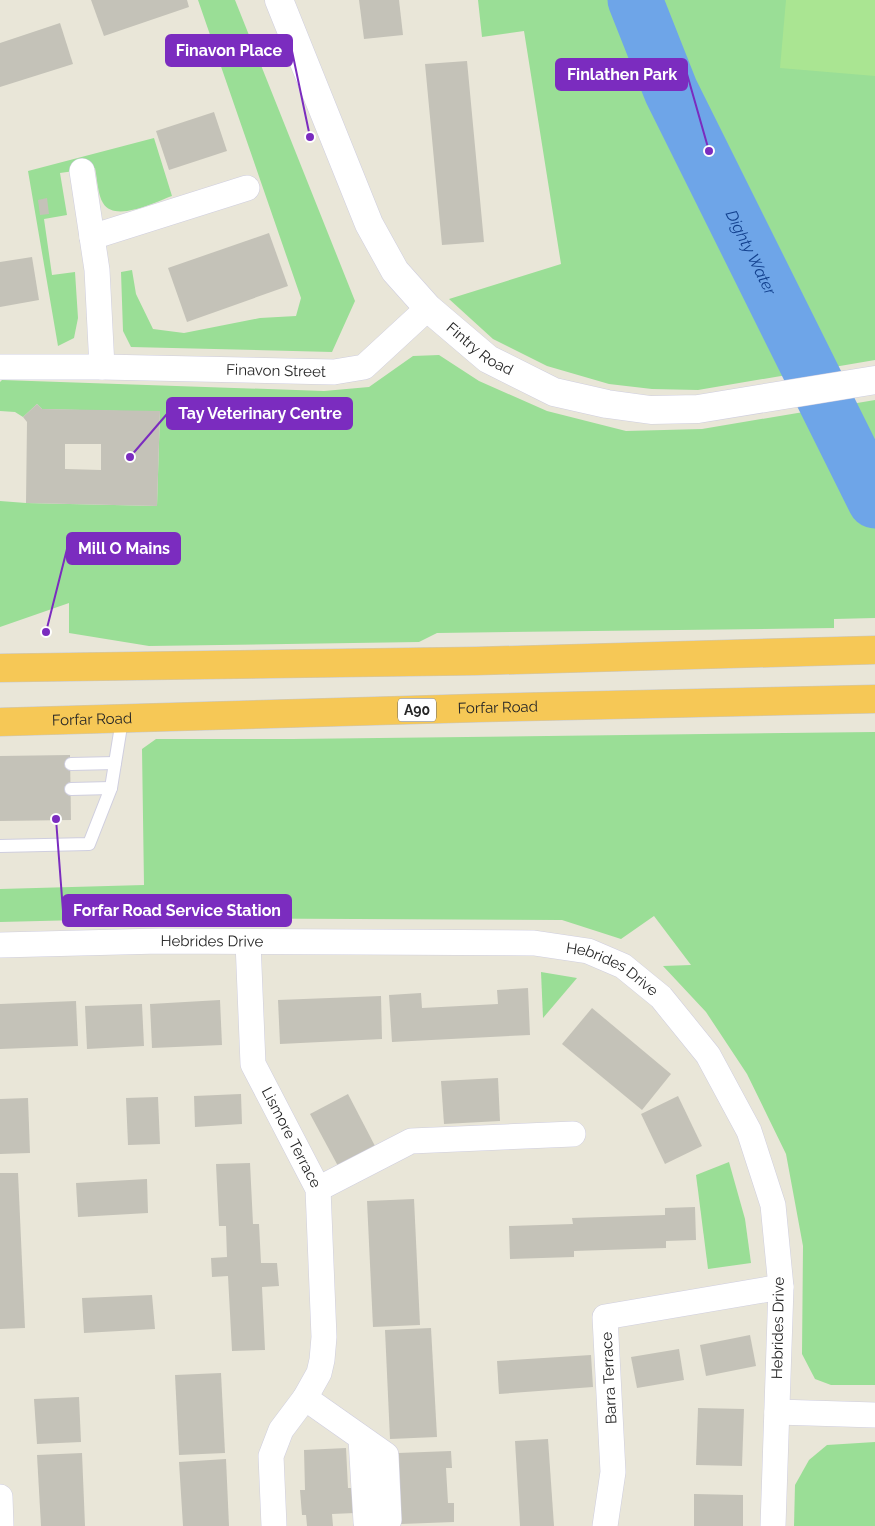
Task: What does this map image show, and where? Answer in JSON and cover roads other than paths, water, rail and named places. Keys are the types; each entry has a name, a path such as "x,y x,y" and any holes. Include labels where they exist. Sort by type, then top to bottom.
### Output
{"highway":[{"path":"0,668 477,661 875,650"},
{"name":"Forfar Road","path":"0,722 834,699 875,700"}],"street":[{"name":"Fintry Road","path":"279,0 369,224 395,271 428,308 488,359 554,392 607,404 651,410 698,409 875,380"},
{"path":"82,171 97,270 102,367"},
{"path":"92,237 247,188"},
{"name":"Finavon Street","path":"0,368 102,367 334,372 364,367 428,308"},
{"name":"Hebrides Drive","path":"0,945 160,941 534,943 588,951 623,966 661,997 708,1055 749,1131 773,1205 781,1287 773,1526"},
{"name":"Lismore Terrace","path":"248,942 253,1064 318,1189 411,1141 573,1134"},
{"path":"274,1526 271,1456 280,1430 305,1398 319,1373 322,1360 324,1337 318,1189"},
{"name":"Barra Terrace","path":"605,1526 613,1472 605,1317 781,1287"},
{"path":"305,1398 361,1439"},
{"path":"777,1412 875,1415"},
{"path":"0,1497 1,1526"}],"lane":[{"path":"0,846 89,844 111,788 122,720"},
{"path":"71,764 115,763"},
{"path":"71,789 111,788"}],"waterway":[{"name":"Dighty Water","path":"635,0 671,91 875,501"}],"place":[{"name":"Finavon Place","path":"310,137"},
{"name":"Finlathen Park","path":"709,151"},
{"name":"Tay Veterinary Centre","path":"130,457"},
{"name":"Mill O Mains","path":"46,632"},
{"name":"Forfar Road Service Station","path":"56,819"}]}
